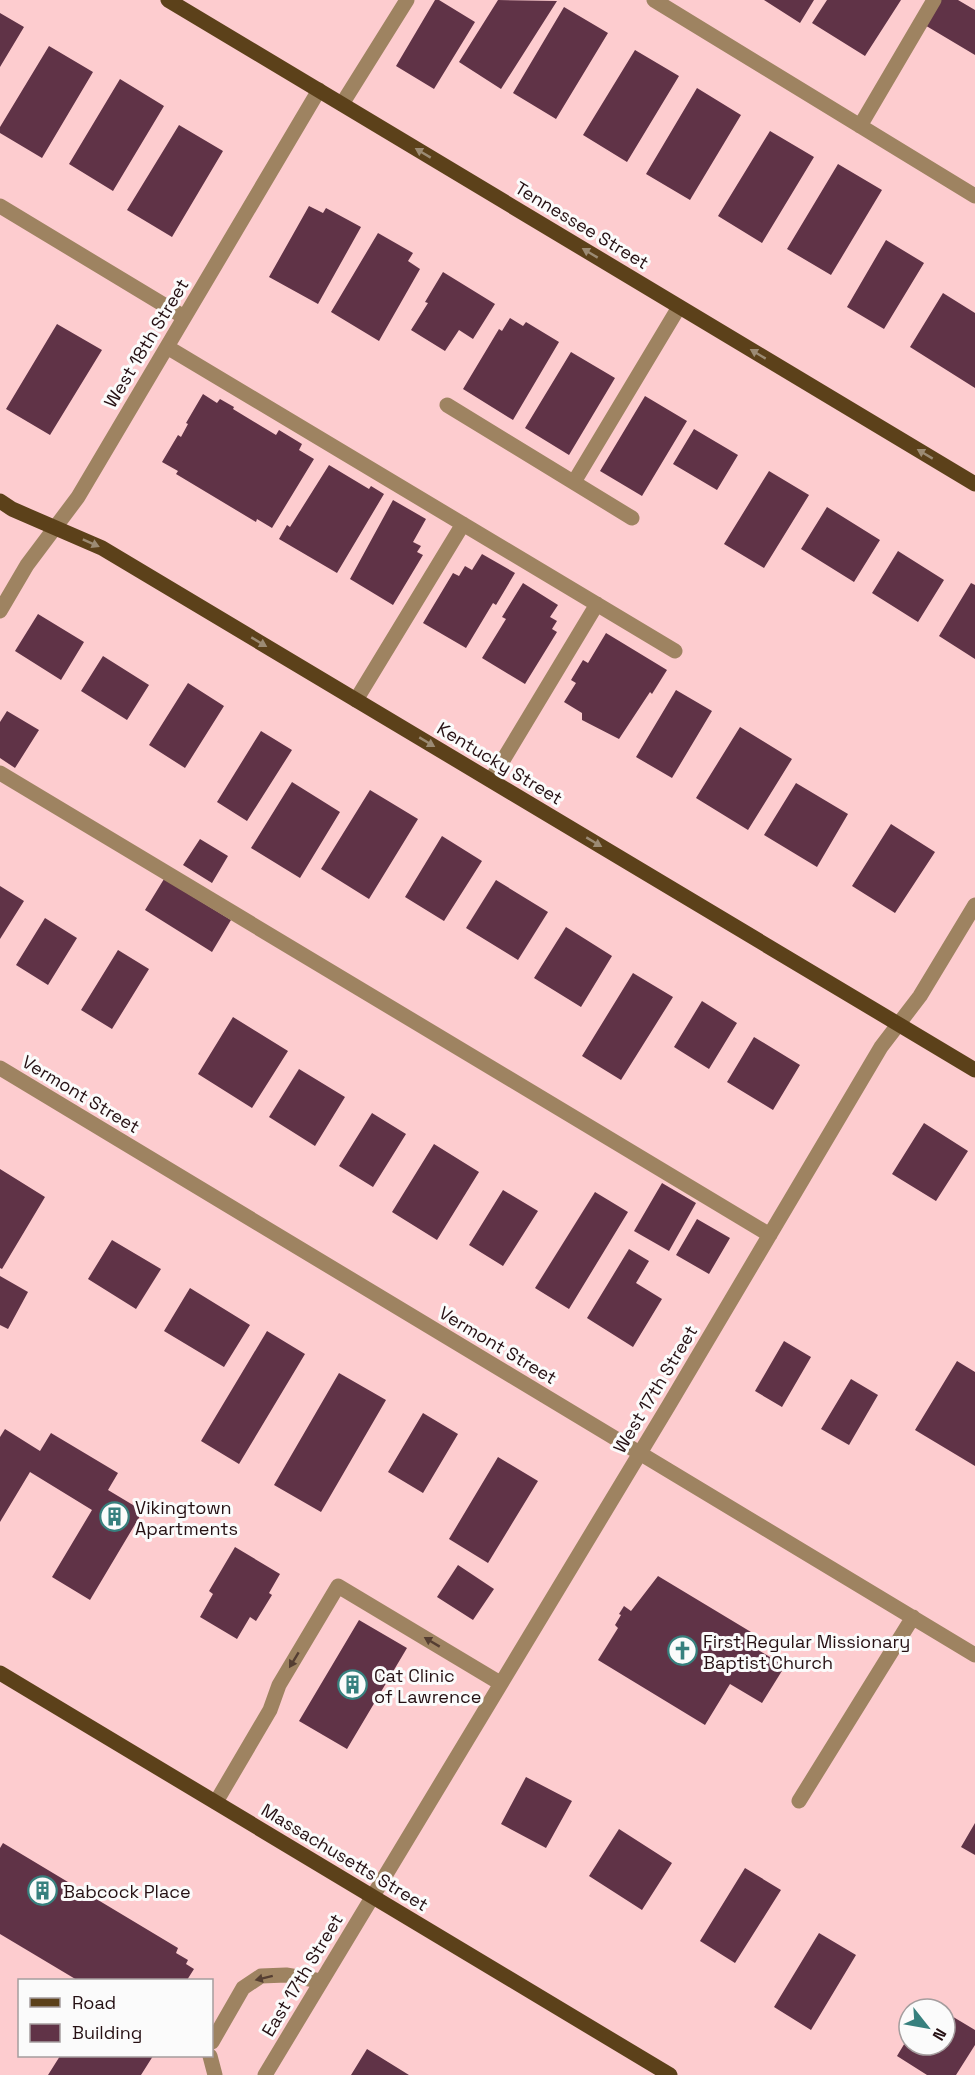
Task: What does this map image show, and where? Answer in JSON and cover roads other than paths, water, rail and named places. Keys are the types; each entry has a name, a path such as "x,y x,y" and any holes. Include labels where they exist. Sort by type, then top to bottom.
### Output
{"main road":[{"name":"Tennessee Street","path":"168,0 975,484"},
{"name":"Kentucky Street","path":"0,501 102,548 975,1070"},
{"name":"Massachusetts Street","path":"0,1673 670,2075"}],"street":[{"path":"342,104 407,0"},
{"path":"654,0 975,196"},
{"path":"860,126 934,0"},
{"name":"West 18th Street","path":"0,611 27,565 78,497 319,90"},
{"path":"0,206 184,317"},
{"path":"574,482 679,307"},
{"path":"167,347 675,651"},
{"path":"447,405 632,518"},
{"path":"356,700 463,524"},
{"path":"490,780 597,604"},
{"path":"0,773 770,1235"},
{"name":"West 17th Street","path":"373,1896 881,1047 920,996 975,905"},
{"name":"Vermont Street","path":"0,1068 975,1655"},
{"path":"216,1802 270,1710 279,1684 338,1586 500,1683"},
{"path":"799,1801 913,1617"},
{"name":"East 17th Street","path":"265,2075 373,1896"},
{"path":"213,2040 243,1988 261,1976 286,1975 321,1981"},
{"path":"210,2057 215,2075"}],"place":[{"name":"Vikingtown Apartments","path":"114,1517"},
{"name":"First Regular Missionary Baptist Church","path":"682,1651"},
{"name":"Cat Clinic of Lawrence","path":"353,1685"},
{"name":"Babcock Place","path":"42,1891"}]}
